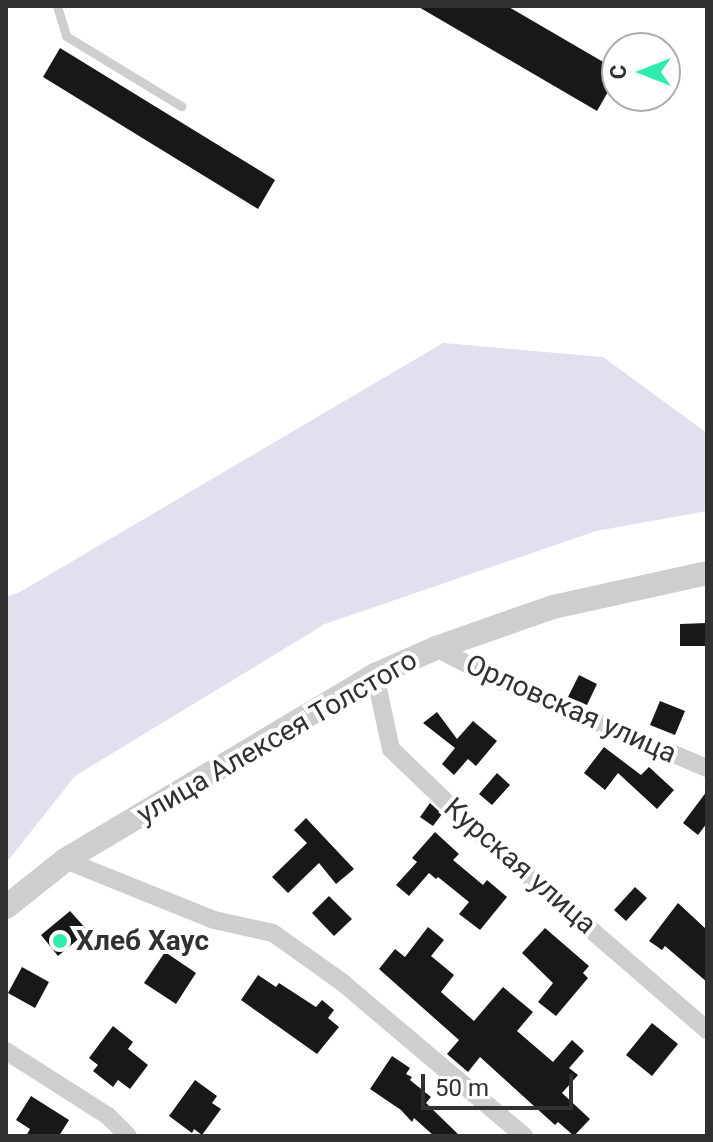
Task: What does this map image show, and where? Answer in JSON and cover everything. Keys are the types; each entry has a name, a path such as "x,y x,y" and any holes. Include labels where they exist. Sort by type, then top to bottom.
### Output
{"street":[{"name":"улица Алексея Толстого","path":"6,907 65,860 375,675 436,648 553,607 707,573"},
{"name":"Орловская улица","path":"436,648 500,681 707,768"},
{"name":"Курская улица","path":"375,675 391,749 473,828 707,1030"},
{"path":"65,860 214,920 273,933 343,983 524,1136"},
{"path":"6,1051 108,1116 128,1136"}],"lane":[{"path":"57,6 66,36 181,106"}],"shaded area":[{"path":"443,343 603,357 707,433 707,511 596,531 325,624 75,776 6,863 6,597 20,592"}],"building":[{"path":"417,6 507,6 601,61 601,104 597,111"},
{"path":"60,48 275,180 258,209 43,77"},
{"path":"707,623 707,646 680,646 680,624"},
{"path":"579,675 597,684 587,705 568,697"},
{"path":"660,701 685,711 675,735 650,725"},
{"path":"437,712 457,739 473,721 497,741 476,766 468,759 454,775 442,764 455,748 423,723"},
{"path":"604,747 641,775 649,767 674,790 657,809 618,773 605,790 584,773"},
{"path":"497,773 510,785 492,805 479,794"},
{"path":"707,791 707,823 698,835 683,823"},
{"path":"430,803 442,814 433,826 420,817"},
{"path":"306,818 354,869 336,884 319,863 288,893 272,877 307,843 294,830"},
{"path":"435,832 459,854 453,860 483,885 487,880 507,897 480,930 459,914 469,902 438,877 436,879 429,873 409,896 396,885 417,862 412,858"},
{"path":"635,887 647,898 626,921 614,910"},
{"path":"329,896 352,919 334,936 312,913"},
{"path":"678,903 707,930 707,982 665,946 662,950 649,941"},
{"path":"70,911 88,931 58,956 41,935"},
{"path":"428,927 444,940 431,956 454,975 441,992 474,1021 503,987 533,1012 517,1031 553,1062 572,1040 584,1051 569,1068 578,1075 562,1093 590,1119 574,1136 558,1122 555,1125 480,1057 468,1072 447,1054 459,1040 379,969 395,949 405,957"},
{"path":"545,928 589,966 583,973 588,978 556,1016 538,1002 553,983 522,953"},
{"path":"165,952 196,973 176,1004 144,983"},
{"path":"22,967 49,982 35,1008 8,993"},
{"path":"258,975 276,987 279,983 316,1007 322,1000 334,1010 328,1018 339,1027 317,1054 241,1000"},
{"path":"652,1023 678,1044 652,1076 626,1055"},
{"path":"113,1026 133,1042 128,1049 148,1065 130,1089 118,1080 113,1087 93,1071 98,1065 89,1058"},
{"path":"392,1056 410,1068 406,1074 412,1077 410,1080 431,1097 426,1103 460,1136 434,1136 414,1118 412,1122 401,1110 370,1089"},
{"path":"195,1080 217,1096 212,1103 221,1109 202,1135 194,1129 192,1133 169,1116"},
{"path":"31,1096 69,1120 59,1136 26,1136 30,1129 16,1120"}],"place":[{"name":"Хлеб Хаус","path":"60,941"}]}
